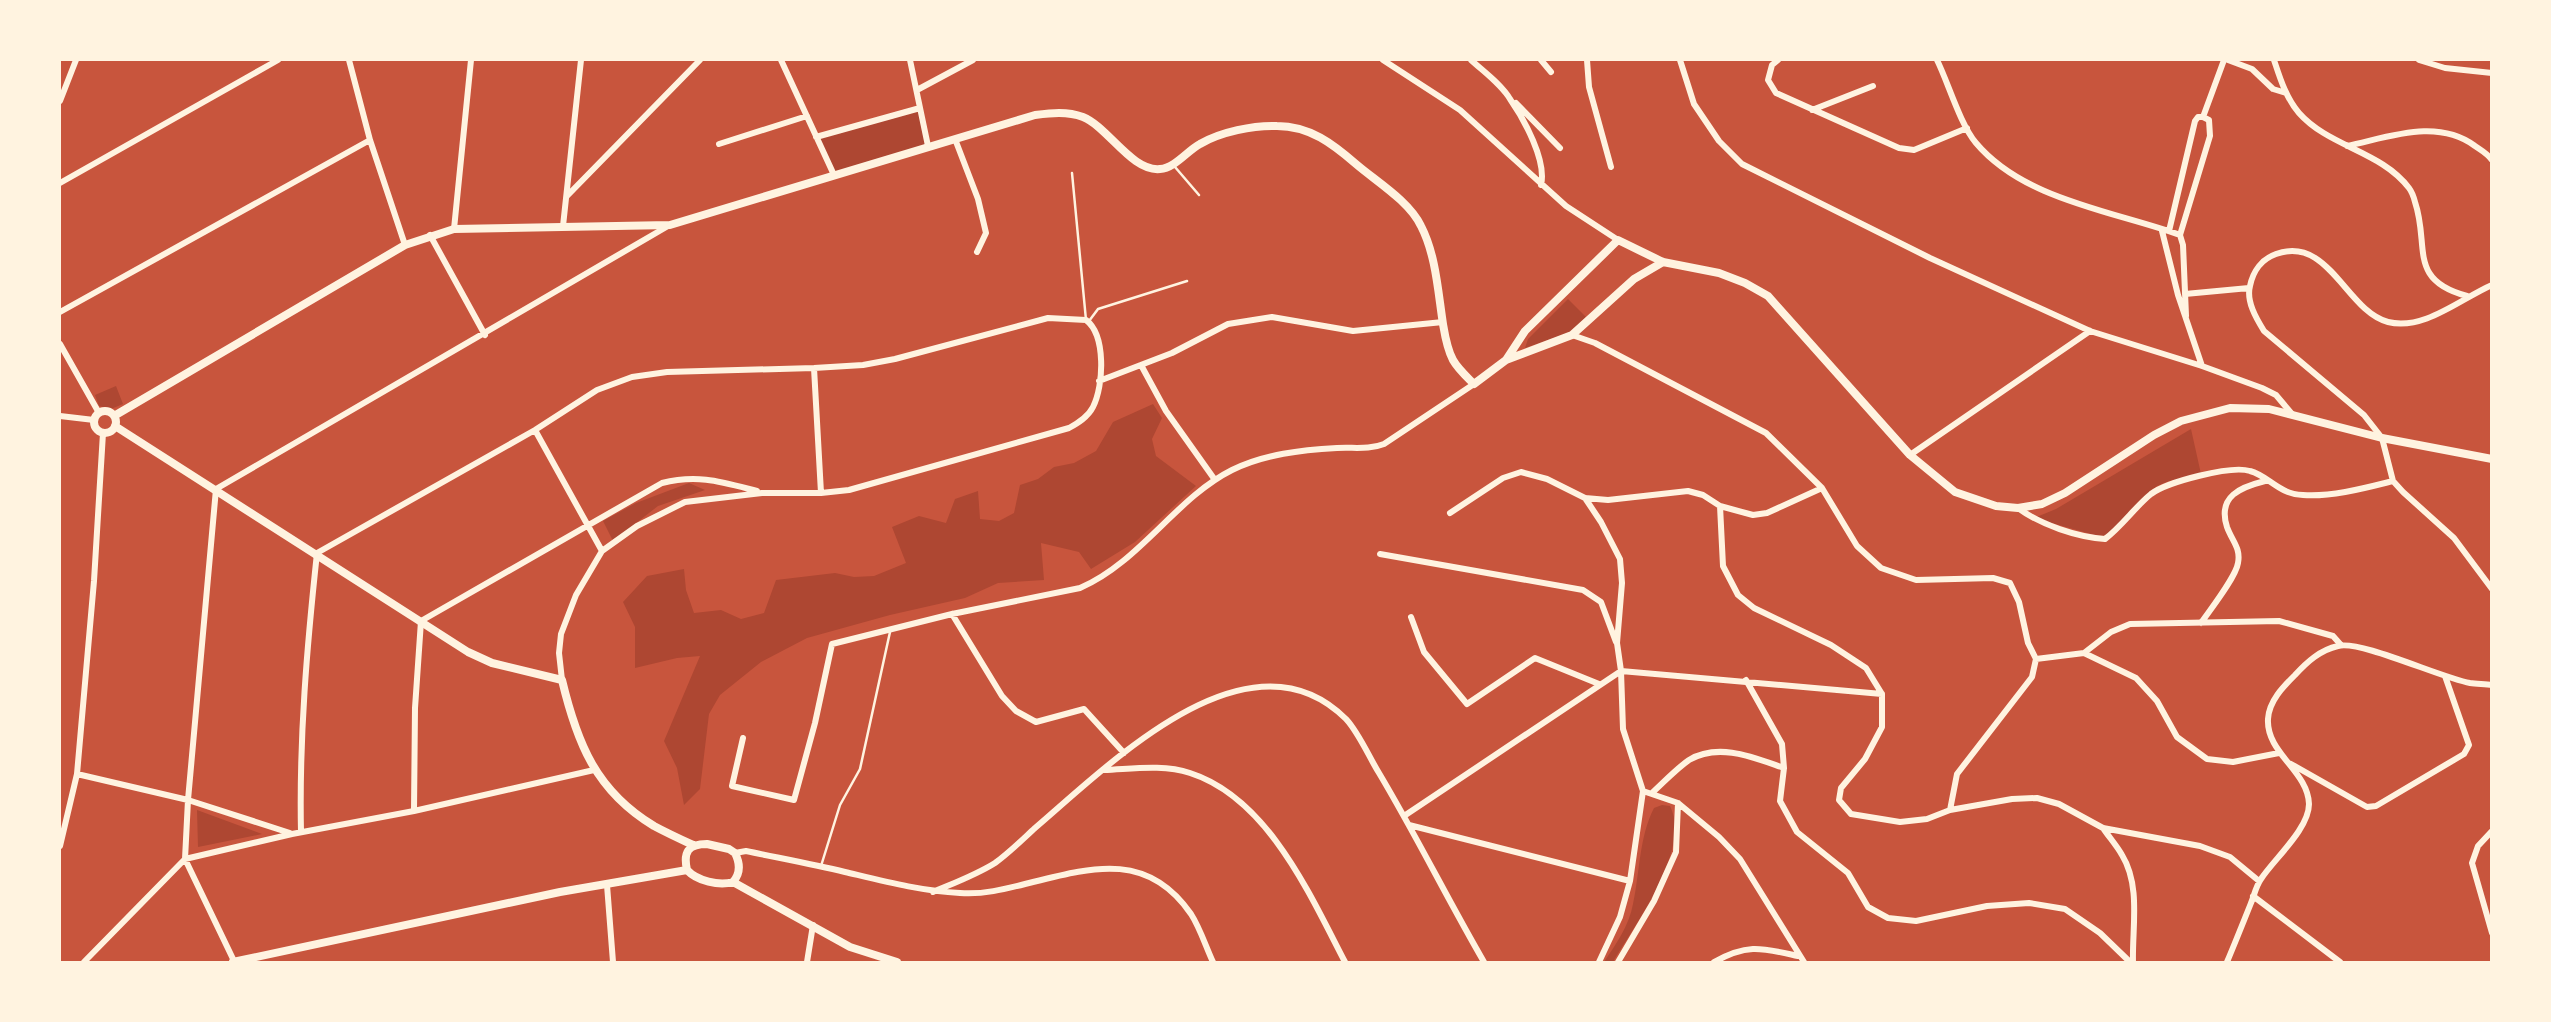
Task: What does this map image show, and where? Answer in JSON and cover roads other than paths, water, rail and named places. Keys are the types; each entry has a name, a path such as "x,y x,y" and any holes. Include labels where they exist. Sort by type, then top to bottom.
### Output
{"street":[{"path":"60,101 76,60"},
{"path":"60,183 277,60"},
{"path":"349,60 370,140 405,245"},
{"path":"454,229 471,60"},
{"path":"563,226 581,60"},
{"path":"567,196 700,60"},
{"path":"781,60 834,175"},
{"path":"911,60 928,146"},
{"path":"916,90 973,60"},
{"path":"1383,60 1460,110 1566,206 1618,240 1663,262 1719,273 1745,282 1768,296 1910,455 1955,492 1996,506 2018,508 2042,504 2065,493 2154,435 2181,421 2230,408 2249,407 2292,414 2382,438 2491,459"},
{"path":"1471,60 1560,148"},
{"path":"1541,60 1551,72"},
{"path":"1587,60 1589,87 1611,167"},
{"path":"1680,60 1695,104 1719,141 1742,164 1930,258 2090,331 2202,366 2269,391 2284,402 2292,414"},
{"path":"1778,60 1772,65 1768,80 1776,93 1899,148 1914,150 1967,128"},
{"path":"1937,60 1974,141 1997,164 2021,181 2180,235"},
{"path":"2203,117 2226,60 2252,69 2273,89 2286,93"},
{"path":"2274,60 2286,93 2298,112 2314,127 2386,166 2411,189 2420,215 2422,258 2431,276 2449,291 2467,296"},
{"path":"2419,60 2445,68 2491,73"},
{"path":"2445,60 2445,68"},
{"path":"1812,110 1873,86"},
{"path":"1510,97 1541,158 1541,185"},
{"path":"816,137 920,108"},
{"path":"216,489 670,225 1035,115 1061,112 1083,117 1149,169 1162,169 1173,164 1201,144 1222,135 1254,128 1276,125 1302,128 1330,142 1406,206 1420,223 1429,245 1447,347 1459,370 1474,384"},
{"path":"719,144 807,116"},
{"path":"2182,294 2183,245 2180,235 2210,136 2208,120 2203,117 2198,117 2195,121 2165,231 2186,316 2202,366"},
{"path":"2347,146 2434,130 2465,138 2489,155 2491,160"},
{"path":"955,139 978,200 986,233 977,252"},
{"path":"60,312 370,140"},
{"path":"114,416 405,245 430,235 454,229 670,225"},
{"path":"430,235 485,335"},
{"path":"1506,360 1525,331 1618,240"},
{"path":"2491,285 2467,296 2441,313 2404,324 2375,317 2321,262 2295,250 2279,252 2261,262 2249,288 2253,312 2264,331 2364,415 2382,438 2393,481 2454,537 2491,589"},
{"path":"743,738 732,786 794,800 815,723 832,644 952,614 1080,588 1092,583 1132,554 1215,480 1235,468 1276,454 1376,447 1384,444 1506,360 1572,335 1634,279 1663,262"},
{"path":"2182,294 2249,288"},
{"path":"1099,381 1172,353 1228,324 1272,317 1353,331 1443,321"},
{"path":"317,553 535,430 597,390 632,377 667,372 863,365 1048,318 1087,320 1098,335 1101,371 1094,407 1082,420 1069,428 849,491 762,493 685,502 637,526 602,551 576,595 561,634 559,653 562,680 579,741 594,769 634,811 655,826 693,845 707,844 735,853 739,867 733,882"},
{"path":"1910,455 2090,331"},
{"path":"1572,335 1595,343 1766,433 1822,488 1857,546 1881,568 1916,580 1993,578 2010,583 2019,601 2028,643 2036,659 2032,677 1957,774 1950,810"},
{"path":"60,344 97,416 96,428 103,433 110,432 115,426 114,416"},
{"path":"1141,365 1166,411 1215,480"},
{"path":"814,368 821,493"},
{"path":"60,416 97,416 104,411 114,416"},
{"path":"115,426 468,652 492,663 562,680"},
{"path":"535,430 602,551"},
{"path":"60,846 78,774 103,433"},
{"path":"2018,508 2031,518 2105,539 2152,494 2166,485 2241,469 2253,471 2285,492 2303,495 2393,481"},
{"path":"1450,513 1503,478 1521,471 1547,479 1585,498 1608,500 1688,491 1703,495 1720,506 1753,515 1767,513 1822,488"},
{"path":"421,621 662,483 683,478 709,478 762,493"},
{"path":"2201,623 2238,565 2239,548 2227,527 2225,510 2232,494 2243,487 2265,481"},
{"path":"216,489 185,859 234,962 560,892 687,870"},
{"path":"1585,498 1620,559 1622,583 1617,643 1623,729 1643,791 1630,881 1620,917 1599,962"},
{"path":"1720,506 1723,566 1738,595 1754,608 1830,645 1866,668 1882,694 1882,727 1865,759 1841,788 1839,800 1851,814 1900,822 1927,819 1950,810 2012,799 2037,798 2059,804 2103,828 2200,846 2230,857 2259,881"},
{"path":"301,832 299,768 305,666 317,553"},
{"path":"1380,554 1583,590 1601,602 1617,643"},
{"path":"952,614 1002,696 1016,711 1036,722 1084,709 1124,753"},
{"path":"1411,617 1424,652 1467,704 1535,658 1600,684"},
{"path":"414,811 415,708 421,621"},
{"path":"2036,659 2084,653 2111,632 2130,624 2279,621 2333,636 2341,645"},
{"path":"2227,962 2259,881 2298,831 2309,804 2304,789 2289,763 2279,753 2269,732 2271,705 2280,690 2317,654 2341,645 2470,683 2491,685"},
{"path":"2084,653 2136,678 2157,701 2177,737 2207,759 2233,762 2279,753"},
{"path":"1404,816 1621,671 1882,694"},
{"path":"2289,763 2367,807 2376,806 2464,754 2469,745 2445,676"},
{"path":"1746,680 1782,744 1784,768 1780,801 1797,832 1848,873 1868,907 1888,918 1916,921 1987,906 2029,903 2065,909 2100,933 2132,962"},
{"path":"933,892 996,862 1102,770 1155,730 1210,698 1261,685 1298,690 1320,699 1347,720 1485,962"},
{"path":"1652,793 1690,759 1714,753 1737,752 1784,768"},
{"path":"1102,770 1165,768 1189,772 1230,794 1257,819 1281,848 1302,880 1345,962"},
{"path":"84,962 185,859 301,832 414,811 594,769"},
{"path":"78,774 188,800 292,834"},
{"path":"1643,791 1678,803 1719,836 1740,859 1804,962"},
{"path":"1618,962 1654,901 1676,852 1678,803"},
{"path":"1409,825 1630,881"},
{"path":"2103,828 2122,854 2131,877 2135,897 2132,962"},
{"path":"2491,831 2478,846 2472,863 2491,933"},
{"path":"693,845 685,853 687,870 695,877 722,884 733,882 850,947 897,962"},
{"path":"735,853 746,851 933,892 970,894 1001,890 1074,872 1116,868 1138,871 1155,878 1175,895 1192,916 1213,962"},
{"path":"607,884 613,962"},
{"path":"2253,897 2340,962"},
{"path":"807,962 813,925"},
{"path":"1714,962 1730,953 1758,947 1798,956"}],"lane":[{"path":"1173,164 1199,195"},
{"path":"1072,173 1087,320"},
{"path":"1087,320 1098,309 1187,281"},
{"path":"821,866 840,805 860,769 891,628"}]}
